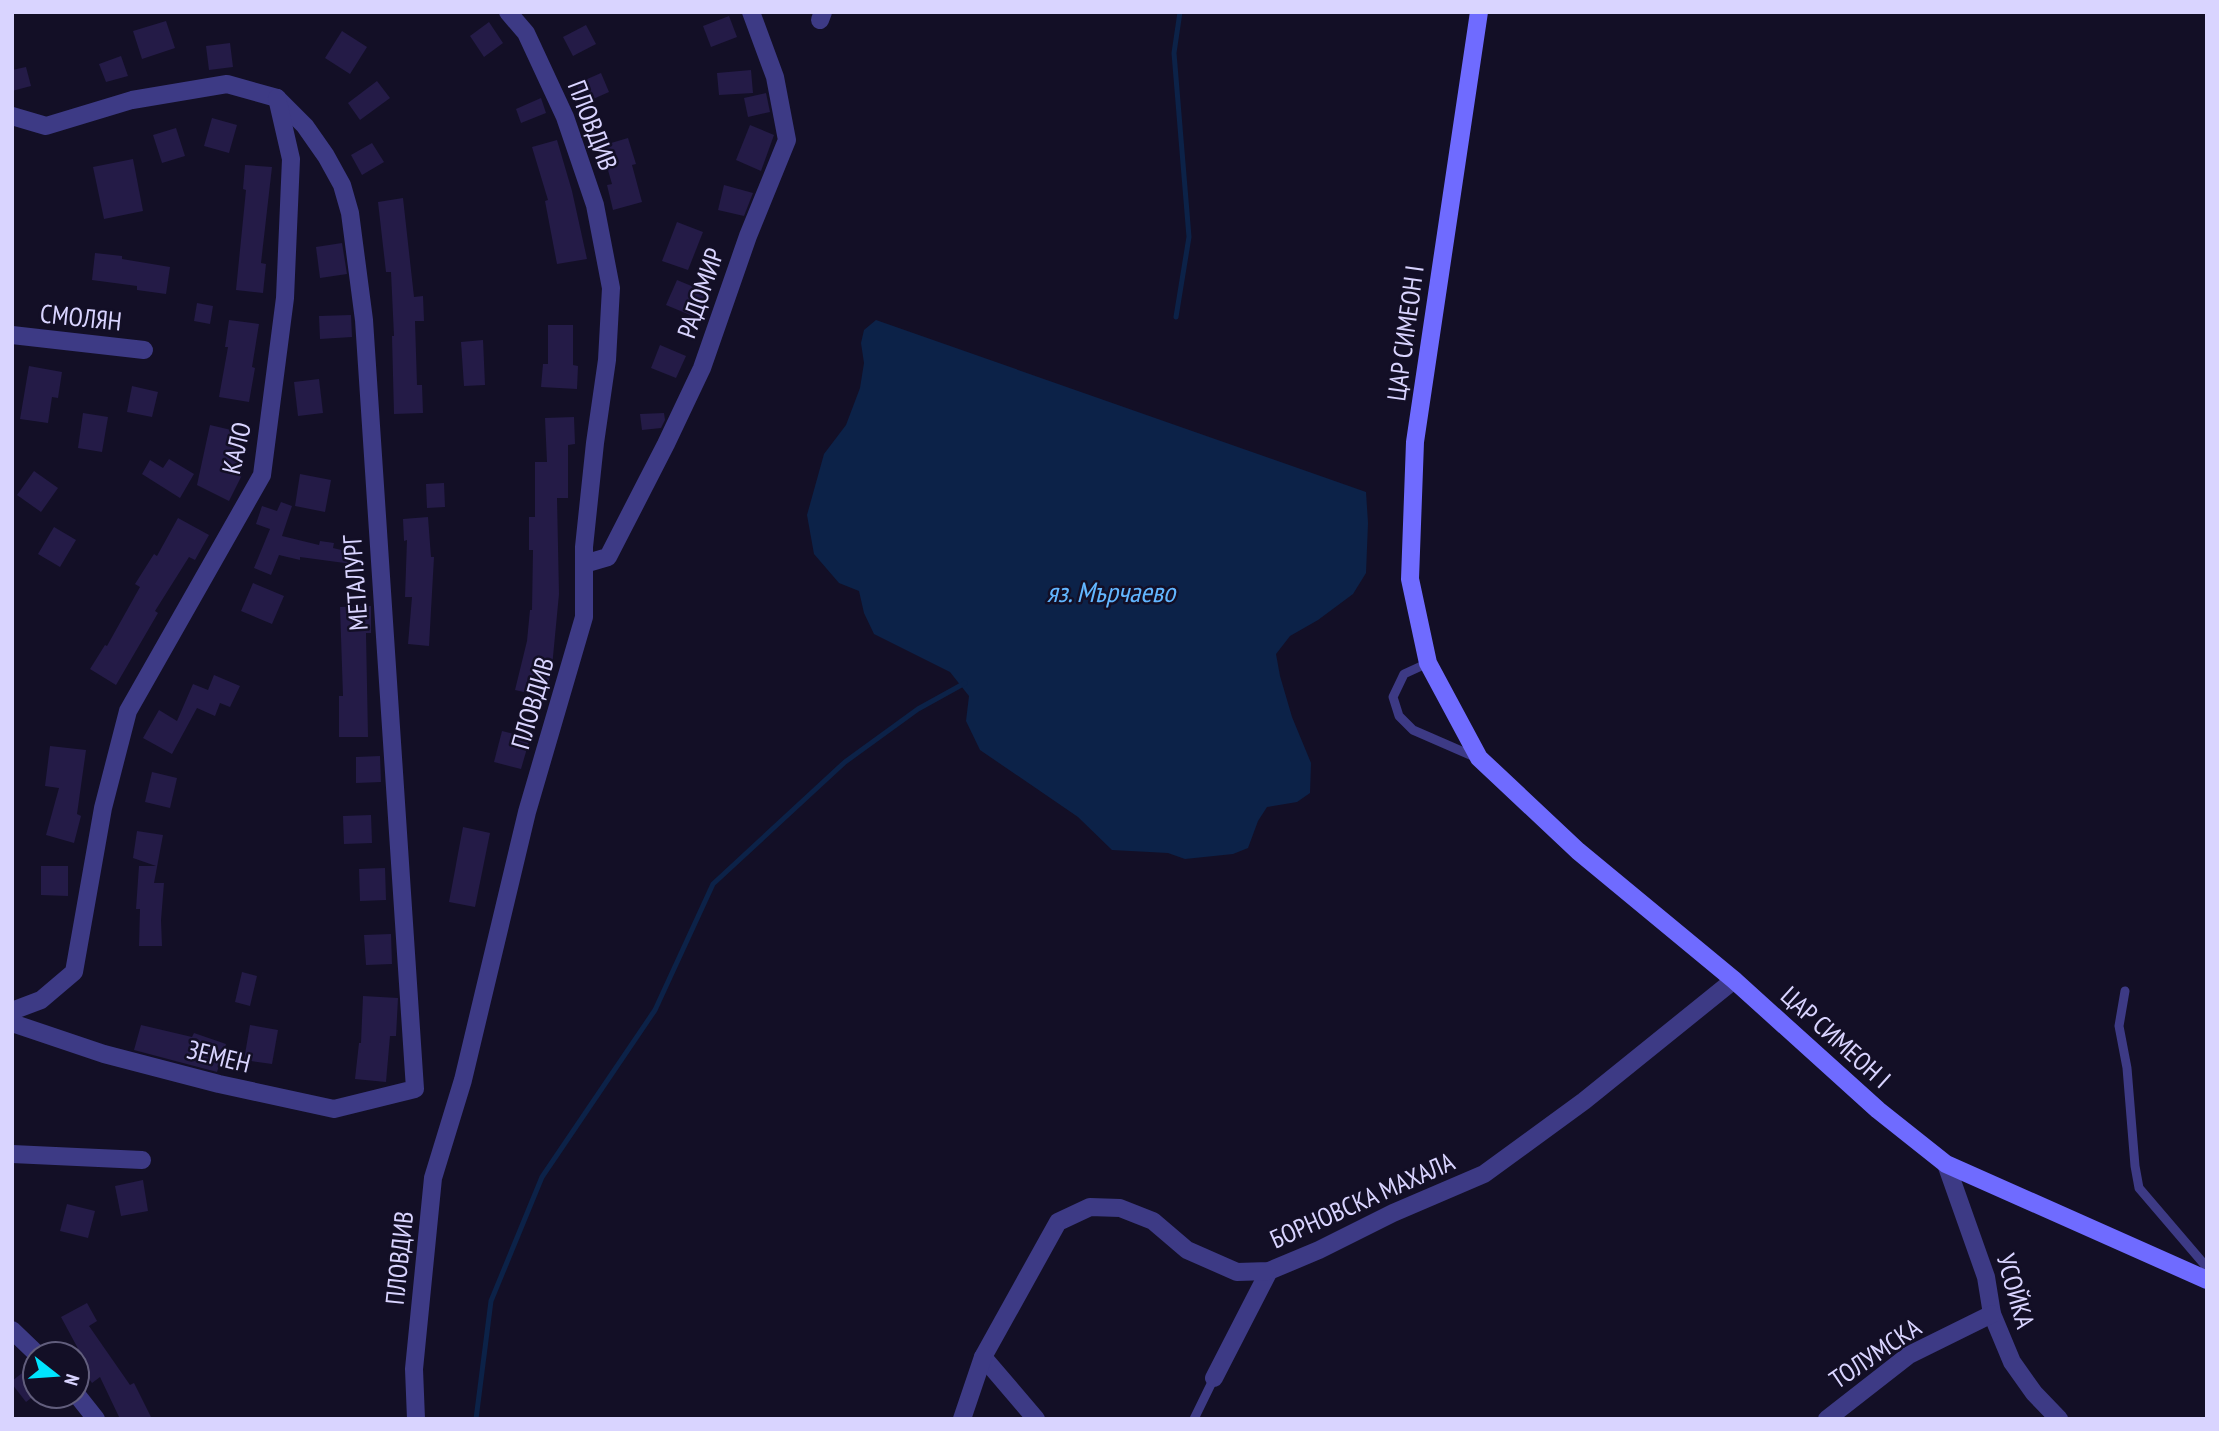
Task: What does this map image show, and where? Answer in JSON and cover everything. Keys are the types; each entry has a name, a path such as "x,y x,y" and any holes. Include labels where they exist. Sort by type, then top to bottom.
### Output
{"street":[{"name":"ПЛОВДИВ","path":"416,1419 414,1369 433,1178 463,1080 527,812 584,617 584,547 607,360 611,288 595,205 565,117 526,33 508,12"},
{"name":"РАДОМИР","path":"584,564 607,556 666,444 702,368 748,236 787,141 775,77 751,12"},
{"name":"ЦАР СИМЕОН I","path":"1479,12 1415,442 1410,579 1428,663 1479,758 1578,851 1734,980 1878,1110 1946,1164 2207,1279"},
{"path":"12,116 46,126 132,100 227,84 277,98"},
{"name":"КАЛО","path":"12,1011 41,1000 74,972 103,808 128,711 262,475 285,298 291,159 277,98"},
{"name":"МЕТАЛУРГ","path":"277,98 305,126 326,156 342,185 350,214 364,320 415,1089"},
{"name":"СМОЛЯН","path":"12,335 144,349"},
{"name":"БОРНОВСКА МАХАЛА","path":"962,1419 983,1357 1058,1222 1090,1207 1120,1208 1153,1221 1187,1250 1237,1272 1269,1270 1319,1250 1393,1213 1484,1174 1584,1101 1734,980"},
{"name":"ЗЕМЕН","path":"12,1023 104,1054 219,1084 334,1109 415,1089"},
{"path":"12,1154 142,1160"},
{"name":"УСОЙКА","path":"1946,1164 1986,1277 1992,1314 2012,1362 2034,1393 2059,1419"},
{"path":"1214,1378 1269,1270"},
{"name":"ТОЛУМСКА","path":"1827,1419 1909,1355 1992,1314"},
{"path":"983,1357 1035,1419"}],"lane":[{"path":"1428,663 1404,674 1393,697 1399,716 1413,730 1479,758"},
{"path":"2125,991 2119,1026 2127,1068 2139,1188 2207,1270"},
{"path":"1194,1419 1214,1378"}],"water":[{"name":"яз. Мърчаево","path":"876,320 1366,492 1366,573 1353,594 1318,620 1290,636 1276,654 1292,717 1311,763 1310,793 1297,802 1267,807 1258,821 1248,848 1233,854 1185,859 1168,853 1112,850 1078,817 980,750 966,721 969,696 950,672 874,634 864,613 859,591 839,583 814,554 807,515 824,454 846,425 860,388 864,363 861,343 864,330"}],"building":[{"path":"729,16 737,37 711,47 703,26"},
{"path":"166,21 175,48 142,59 133,31"},
{"path":"489,22 503,43 484,57 470,36"},
{"path":"586,25 596,44 573,56 563,37"},
{"path":"342,31 367,47 350,74 325,58"},
{"path":"230,43 233,67 209,70 206,46"},
{"path":"121,56 128,76 106,82 99,64"},
{"path":"26,67 31,86 12,91 12,70"},
{"path":"751,70 753,93 719,95 717,73"},
{"path":"601,73 609,92 584,103 576,84"},
{"path":"377,81 390,98 360,120 348,103"},
{"path":"766,93 770,112 748,117 744,98"},
{"path":"541,98 546,113 521,123 516,109"},
{"path":"212,118 237,125 229,153 204,146"},
{"path":"750,125 774,135 761,171 736,160"},
{"path":"176,128 185,156 162,163 153,135"},
{"path":"628,138 636,164 632,165 642,202 613,210 607,185 612,184 601,146"},
{"path":"557,140 587,259 557,264 545,201 548,200 532,147"},
{"path":"372,143 384,162 362,175 351,155"},
{"path":"133,159 143,211 104,219 93,167"},
{"path":"245,165 272,167 261,263 266,264 263,293 236,290 246,190 243,189"},
{"path":"724,185 753,193 744,216 718,210"},
{"path":"403,198 414,297 423,296 424,321 415,321 417,385 422,385 423,413 394,414 391,272 386,272 378,202"},
{"path":"677,222 703,232 688,270 662,261"},
{"path":"342,243 347,274 320,278 316,247"},
{"path":"95,253 170,267 166,294 137,290 137,286 92,280"},
{"path":"677,280 706,292 695,317 666,305"},
{"path":"197,303 213,306 210,324 194,321"},
{"path":"351,315 352,337 320,339 319,316"},
{"path":"229,320 259,324 249,402 219,397 228,347 225,347"},
{"path":"548,325 573,325 573,365 578,366 577,389 541,387 543,364 548,364"},
{"path":"483,340 485,385 464,386 461,342"},
{"path":"660,345 686,356 676,378 651,368"},
{"path":"29,366 62,372 58,398 52,397 48,423 20,419"},
{"path":"319,379 323,413 298,416 294,382"},
{"path":"132,386 158,392 152,417 127,412"},
{"path":"83,413 108,417 102,452 78,448"},
{"path":"664,413 665,420 661,428 642,430 640,414"},
{"path":"574,417 575,444 568,445 568,498 557,498 559,594 552,667 545,697 515,690 532,610 533,550 529,550 529,517 535,517 535,462 547,462 545,418"},
{"path":"210,425 244,433 235,472 242,475 229,501 197,485"},
{"path":"169,459 194,474 180,498 142,474 150,460 163,468"},
{"path":"34,471 58,488 41,512 17,495"},
{"path":"300,474 331,480 325,512 295,506"},
{"path":"444,483 445,507 427,508 426,484"},
{"path":"281,502 292,506 282,536 319,545 320,541 334,543 333,548 354,553 352,564 300,557 300,560 279,555 271,575 254,568 270,529 256,524 262,506 277,511"},
{"path":"428,517 431,557 434,557 429,646 408,644 412,597 405,597 407,540 404,541 403,519"},
{"path":"178,518 209,535 195,560 189,557 155,611 158,613 116,685 90,669 105,645 107,646 140,587 135,584 154,554 157,556"},
{"path":"54,527 76,540 60,567 38,554"},
{"path":"253,583 284,596 272,624 241,611"},
{"path":"371,606 371,633 366,633 368,737 339,737 339,696 343,696 340,607"},
{"path":"214,675 240,686 230,707 220,703 215,716 197,708 172,754 143,738 159,710 177,721 193,684 208,690"},
{"path":"502,731 530,738 521,769 494,762"},
{"path":"50,746 86,750 77,814 81,816 74,843 46,835 59,788 45,786"},
{"path":"380,756 381,782 356,783 356,757"},
{"path":"152,772 177,778 170,808 145,802"},
{"path":"371,815 372,843 344,844 343,816"},
{"path":"463,827 490,833 475,907 449,902"},
{"path":"137,831 163,835 154,883 164,883 162,946 139,946 140,909 136,909 139,866 156,866 133,858"},
{"path":"41,866 68,866 68,896 41,895"},
{"path":"385,868 386,900 360,901 359,869"},
{"path":"391,934 392,964 366,965 364,935"},
{"path":"242,972 257,976 250,1006 235,1002"},
{"path":"363,996 398,998 396,1036 390,1036 386,1082 355,1079 361,1043"},
{"path":"141,1025 192,1037 194,1033 226,1044 217,1072 134,1050"},
{"path":"250,1025 278,1030 272,1064 244,1060"},
{"path":"143,1180 148,1211 121,1216 115,1186"},
{"path":"67,1204 95,1211 88,1238 60,1231"},
{"path":"87,1303 97,1321 89,1326 130,1385 134,1383 152,1419 120,1419 100,1377 91,1382 91,1340 73,1340 61,1317"},
{"path":"21,1374 21,1396 12,1384"}],"waterway":[{"path":"1176,317 1189,237 1174,53 1180,12"},
{"path":"476,1419 491,1301 542,1177 655,1010 713,884 845,762 918,709 965,683"}]}
